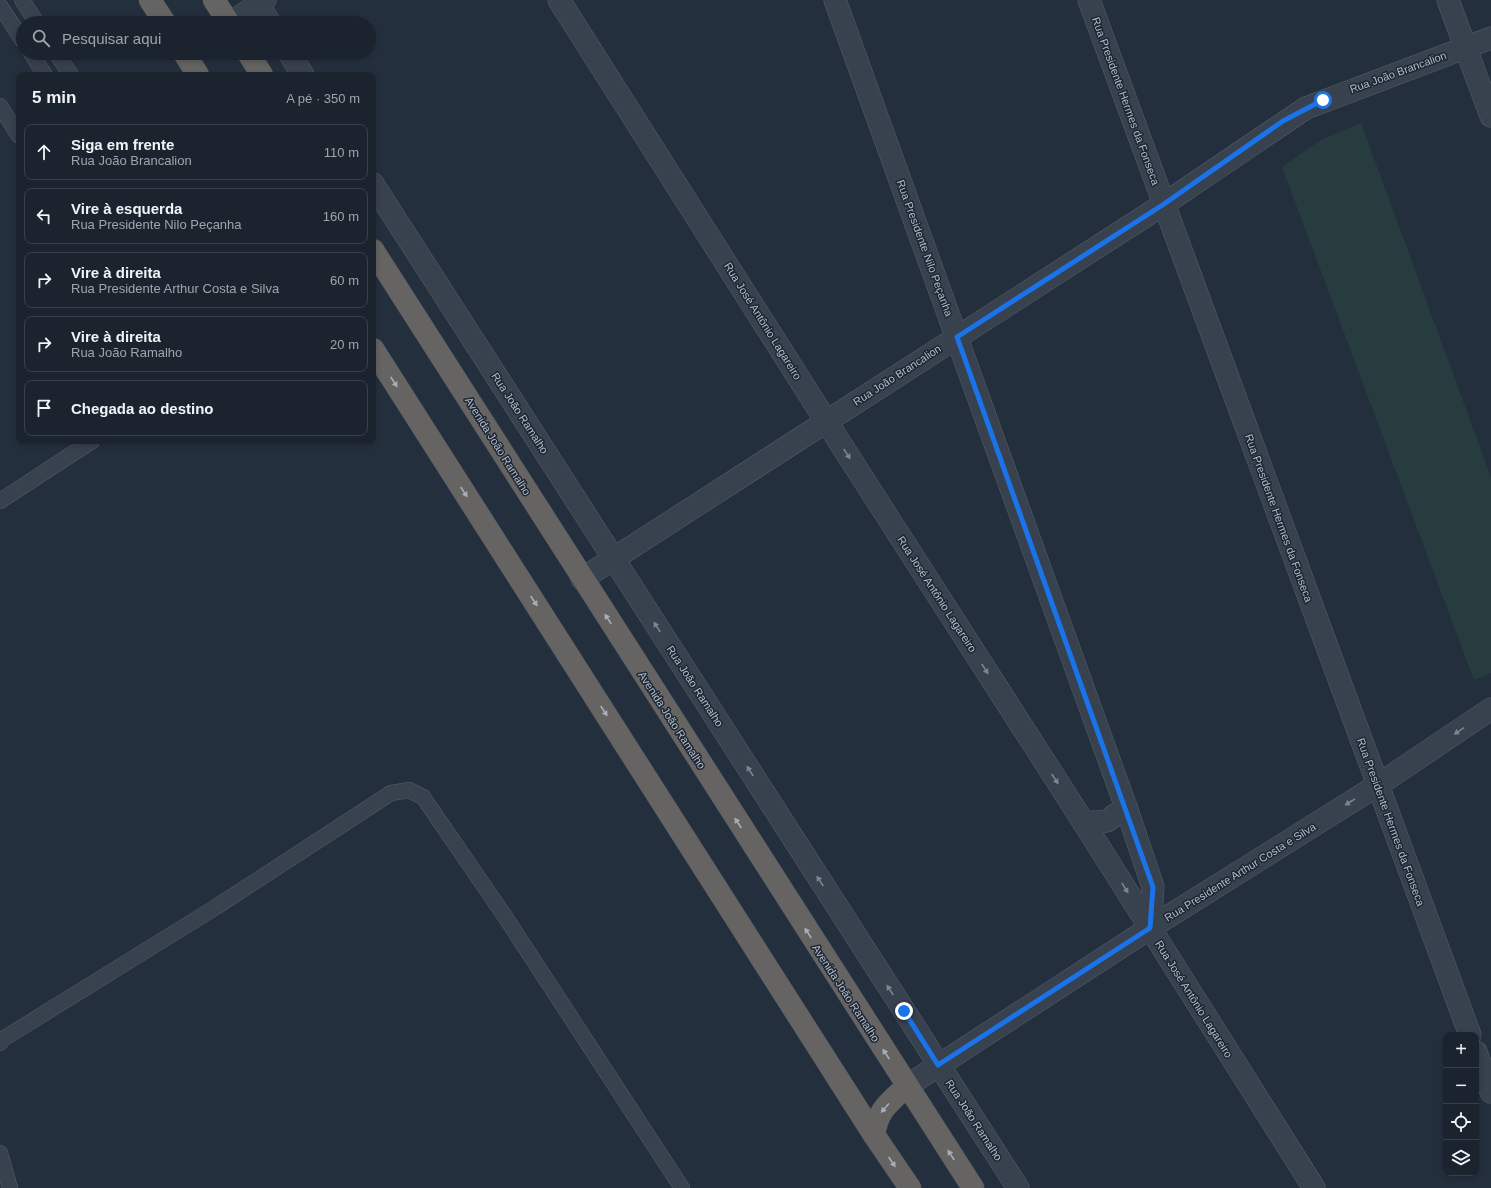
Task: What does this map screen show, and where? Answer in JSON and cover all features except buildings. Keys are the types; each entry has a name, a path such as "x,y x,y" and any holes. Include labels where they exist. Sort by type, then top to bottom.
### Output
{"highway":[{"path":"150,0 160,16"},
{"path":"214,0 224,16"},
{"path":"188,60 196,72"},
{"path":"252,60 260,72"},
{"name":"Avenida João Ramalho","path":"376,255 582,579 973,1188"},
{"path":"376,354 874,1135 910,1188"},
{"path":"874,1135 876,1120 884,1108 907,1086"}],"street":[{"name":"Rua José Antônio Lagareiro","path":"559,0 826,421 1084,823 1314,1188"},
{"name":"Rua Presidente Nilo Peçanha","path":"835,0 1126,807 1153,887 1150,928"},
{"name":"Rua Presidente Hermes da Fonseca","path":"1089,0 1469,1032"},
{"path":"1448,0 1491,116"},
{"path":"239,16 259,2 266,16"},
{"name":"Rua João Brancalion","path":"582,579 1164,204 1306,108 1491,38"},
{"path":"293,60 301,72"},
{"name":"Rua João Ramalho","path":"376,189 1018,1188"},
{"name":"Rua Presidente Arthur Costa e Silva","path":"907,1086 1150,928 1378,785 1491,709"},
{"path":"1084,823 1107,821 1126,807"},
{"path":"1479,1060 1491,1092"}],"lane":[{"path":"22,0 32,16"},
{"path":"0,6 16,30"},
{"path":"35,60 43,72"},
{"path":"60,60 68,72"},
{"path":"0,106 16,131"},
{"path":"0,501 87,444"},
{"path":"0,1043 3,1039 216,907 391,793 408,790 423,797 428,803 506,918 682,1188"},
{"path":"0,1153 10,1188"}],"green space":[{"path":"1361,123 1491,477 1491,673 1474,680 1282,167 1321,140"}],"route":[{"path":"904,1011 938,1065 1150,928 1153,887 1126,807 957,337 1164,204 1283,121 1323,100"}]}
